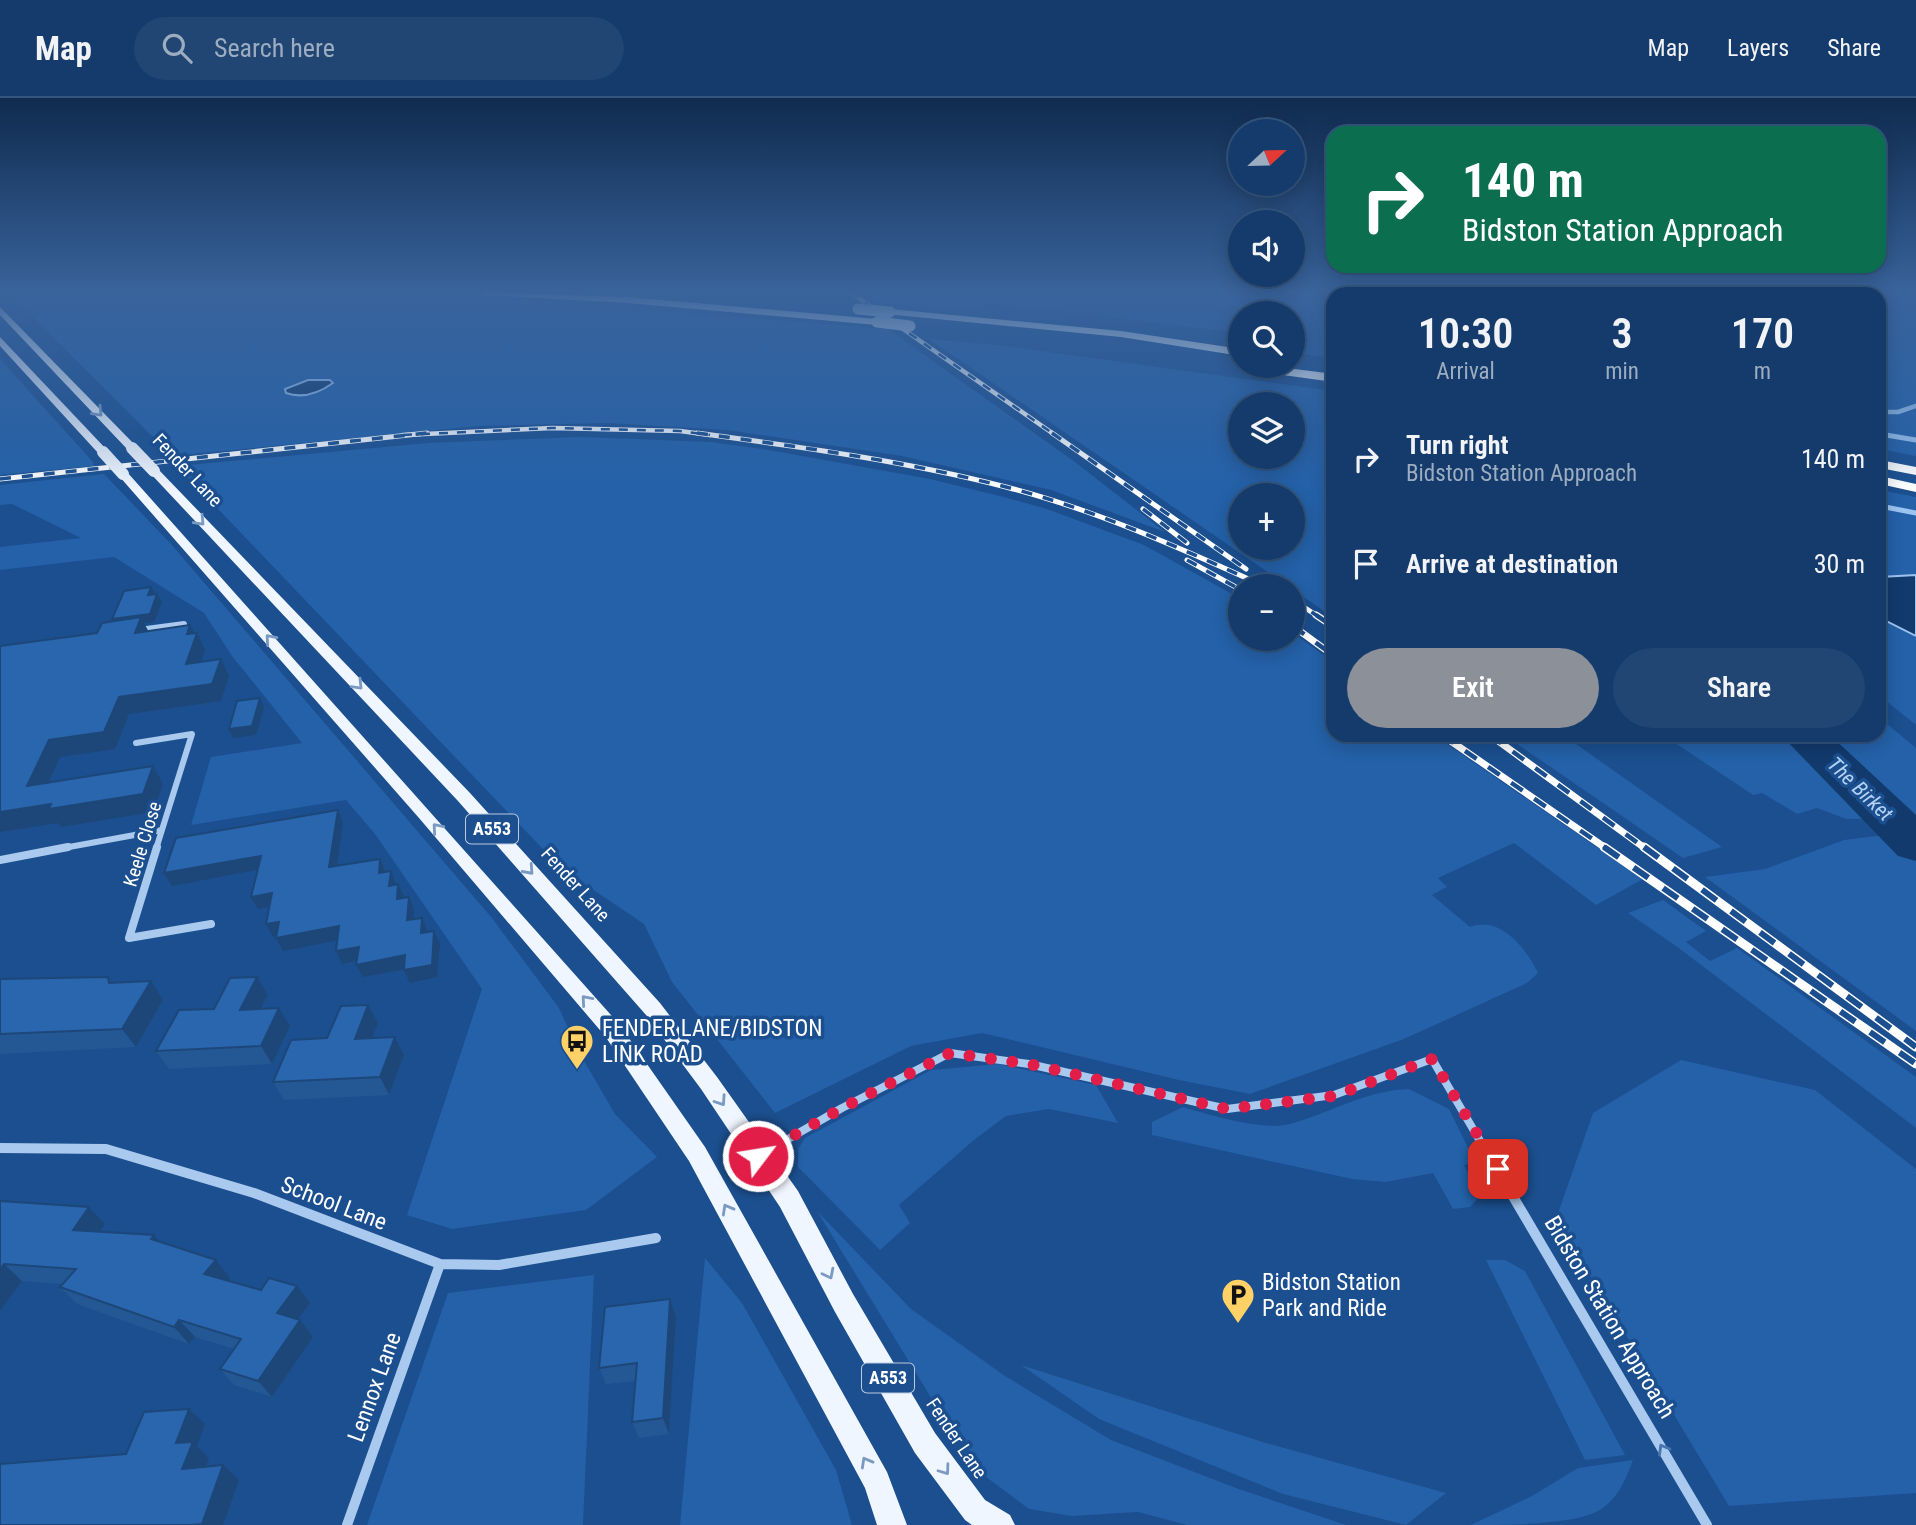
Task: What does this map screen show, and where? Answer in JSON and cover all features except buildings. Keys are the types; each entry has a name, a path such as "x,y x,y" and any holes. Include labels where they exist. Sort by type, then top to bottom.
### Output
{"highway":[{"path":"1199,359 1228,363"},
{"path":"1305,363 1326,366"},
{"path":"1305,374 1326,377"},
{"path":"1886,457 1916,462"},
{"path":"1886,465 1916,471"},
{"path":"1886,473 1916,479"},
{"path":"1886,481 1916,488"}],"main road":[{"name":"A553","path":"17,359 425,814 612,1030 697,1154 877,1482 892,1525"},
{"name":"Fender Lane","path":"46,359 464,797 644,999 709,1083 798,1213 844,1303 925,1443 975,1510 1000,1525"}],"street":[{"path":"131,631 184,624"},
{"name":"Keele Close","path":"136,743 192,734 129,938 211,924"},
{"path":"0,859 162,830"},
{"name":"Bidston Station Approach","path":"758,1156 842,1108 950,1053 1029,1064 1227,1109 1334,1096 1432,1059 1707,1525"},
{"name":"School Lane","path":"0,1148 106,1149 254,1193 440,1264 499,1265 656,1238"},
{"name":"Lennox Lane","path":"348,1525 440,1264"}],"shaded area":[{"path":"0,359 93,462 94,466 0,475"},
{"path":"75,359 930,359 1075,462 1165,532 1051,490 902,456 728,430 607,423 478,426 172,456"},
{"path":"957,359 1097,359 1326,390 1326,612 1305,598 1305,574 1271,574 1250,560 1305,560 1305,483 1228,483 1228,545"},
{"path":"1886,359 1916,359 1916,456 1886,450"},
{"path":"308,380 330,380 333,383 311,394 286,393 285,389"},
{"path":"581,437 711,442 930,479 1047,509 1144,545 1228,592 1228,651 1305,651 1305,642 1326,657 1326,742 1444,742 1643,879 1596,905 1514,843 1438,878 1447,887 1432,895 1470,927 1492,926 1512,937 1527,954 1538,973 1527,983 1404,1039 1250,1094 1179,1080 982,1033 911,1046 775,1113 672,982 644,924 561,868 177,466 428,443"},
{"path":"104,474 171,544 492,918 559,1008 579,1052 615,1114 657,1157 586,1210 452,1229 407,1215 482,989 375,834 346,800 191,825 211,757 302,743 232,656 204,613 114,557 0,570 0,547 81,538 12,504 0,505 0,485"},
{"path":"1886,491 1916,497 1916,725 1886,701"},
{"path":"1916,575 1916,636 1886,621 1886,577"},
{"path":"1886,723 1916,748 1916,818 1846,819 1817,808 1797,814 1762,793 1753,795 1674,742 1886,742"},
{"path":"1514,742 1582,742 1576,744 1722,847 1683,858"},
{"path":"1916,831 1916,1031 1705,877 1765,869 1844,840"},
{"path":"1663,900 1706,931 1686,942 1710,961 1737,948 1916,1077 1916,1128 1676,946 1628,913"},
{"path":"1681,1060 1815,1090 1916,1169 1916,1493 1729,1506 1556,1219 1593,1113"},
{"path":"998,1064 1096,1085 1118,1123 1049,1109 1006,1116 899,1205 910,1223 880,1250 798,1167 798,1149 805,1138 931,1070"},
{"path":"1409,1089 1449,1109 1475,1162 1464,1165 1480,1196 1470,1207 1453,1209 1433,1173 1386,1182 1352,1179 1152,1135 1152,1122 1183,1107 1236,1121 1279,1126 1378,1093"},
{"path":"817,1211 911,1309 1005,1376 1111,1440 1236,1488 1346,1525 1187,1525 1138,1512 1072,1516 1029,1509 974,1468"},
{"path":"705,1258 742,1303 836,1470 852,1525 680,1525"},
{"path":"1486,1260 1505,1260 1525,1271 1625,1455 1585,1460"},
{"path":"594,1275 583,1525 367,1525 448,1293"},
{"path":"1021,1365 1266,1443 1446,1493 1406,1525 1283,1494 1099,1419"},
{"path":"1633,1460 1615,1496 1596,1512 1553,1522 1471,1525 1532,1496 1578,1468"}],"waterway":[{"path":"1886,412 1898,412 1916,406"},
{"path":"1886,435 1916,440"},
{"path":"1886,507 1916,513"},
{"name":"The Birket","path":"1811,742 1916,844"}],"railway":[{"path":"945,359 1055,435"},
{"path":"413,435 552,428 680,431 710,435"},
{"path":"413,435 427,433"},
{"path":"697,433 891,462 1006,487 1105,518 1237,574"},
{"path":"1052,433 1246,569"},
{"path":"403,435 413,435"},
{"path":"0,479 413,435"},
{"path":"1143,509 1187,543"},
{"path":"1187,560 1228,583"},
{"path":"1305,608 1319,617"},
{"path":"1319,617 1326,622"},
{"path":"1305,635 1326,650"},
{"path":"1452,742 1607,849"},
{"path":"1500,742 1646,849"},
{"path":"1604,847 1916,1064"},
{"path":"1644,847 1916,1047"}],"place":[{"name":"FENDER LANE/BIDSTON LINK ROAD","path":"577,1071"},
{"name":"Bidston Station Park and Ride","path":"1238,1325"}],"route":[{"path":"758,1156 842,1108 950,1053 1029,1064 1227,1109 1334,1096 1432,1059 1498,1169"}]}
